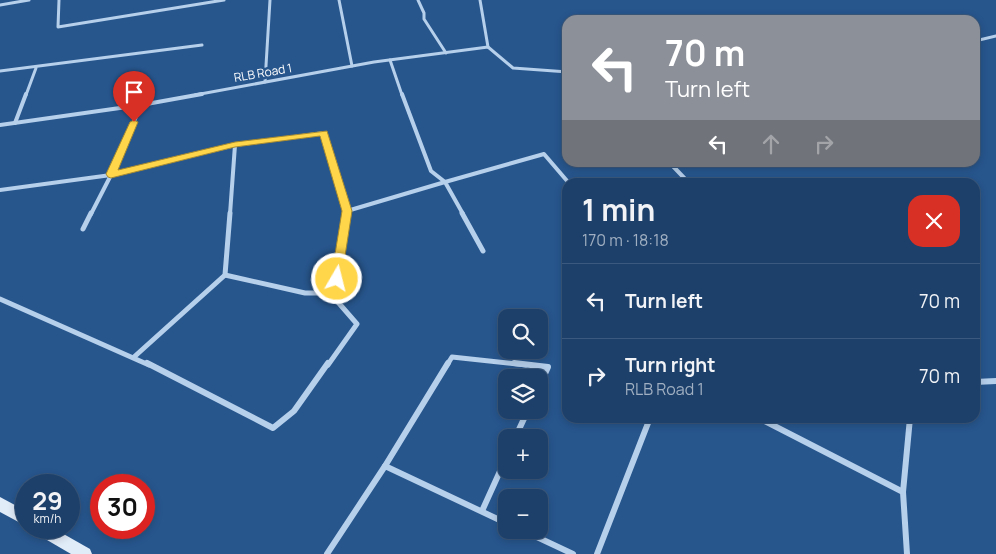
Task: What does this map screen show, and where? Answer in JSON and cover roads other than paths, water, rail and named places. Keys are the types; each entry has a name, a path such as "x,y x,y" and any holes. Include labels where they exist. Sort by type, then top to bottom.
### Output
{"street":[{"path":"0,5 29,0"},
{"path":"58,0 58,27 224,0"},
{"path":"265,82 270,0"},
{"path":"340,0 352,66"},
{"path":"418,0 424,13 424,18 446,52"},
{"path":"480,0 488,47 513,68 562,72"},
{"path":"980,40 996,36"},
{"path":"0,71 36,68 202,45"},
{"name":"RLB Road 1","path":"0,125 141,105 352,66 488,47"},
{"path":"390,60 423,154 431,171 445,182 483,251"},
{"path":"15,123 36,68"},
{"path":"83,229 111,174 141,105"},
{"path":"0,190 111,174 235,145 324,133 347,211 337,279 330,293"},
{"path":"134,357 225,275 235,145"},
{"path":"347,211 544,154 565,178"},
{"path":"674,167 684,178"},
{"path":"0,299 134,357 272,428 294,411 357,324 330,293 305,292 225,275"},
{"path":"327,554 385,466 452,357 548,369"},
{"path":"980,382 996,381"},
{"path":"597,554 648,423"},
{"path":"769,423 903,492"},
{"path":"907,554 903,492 910,423"},
{"path":"385,466 498,519"},
{"path":"482,511 498,476"},
{"path":"0,504 15,513"},
{"path":"59,539 84,554"},
{"path":"541,539 573,554"}]}
